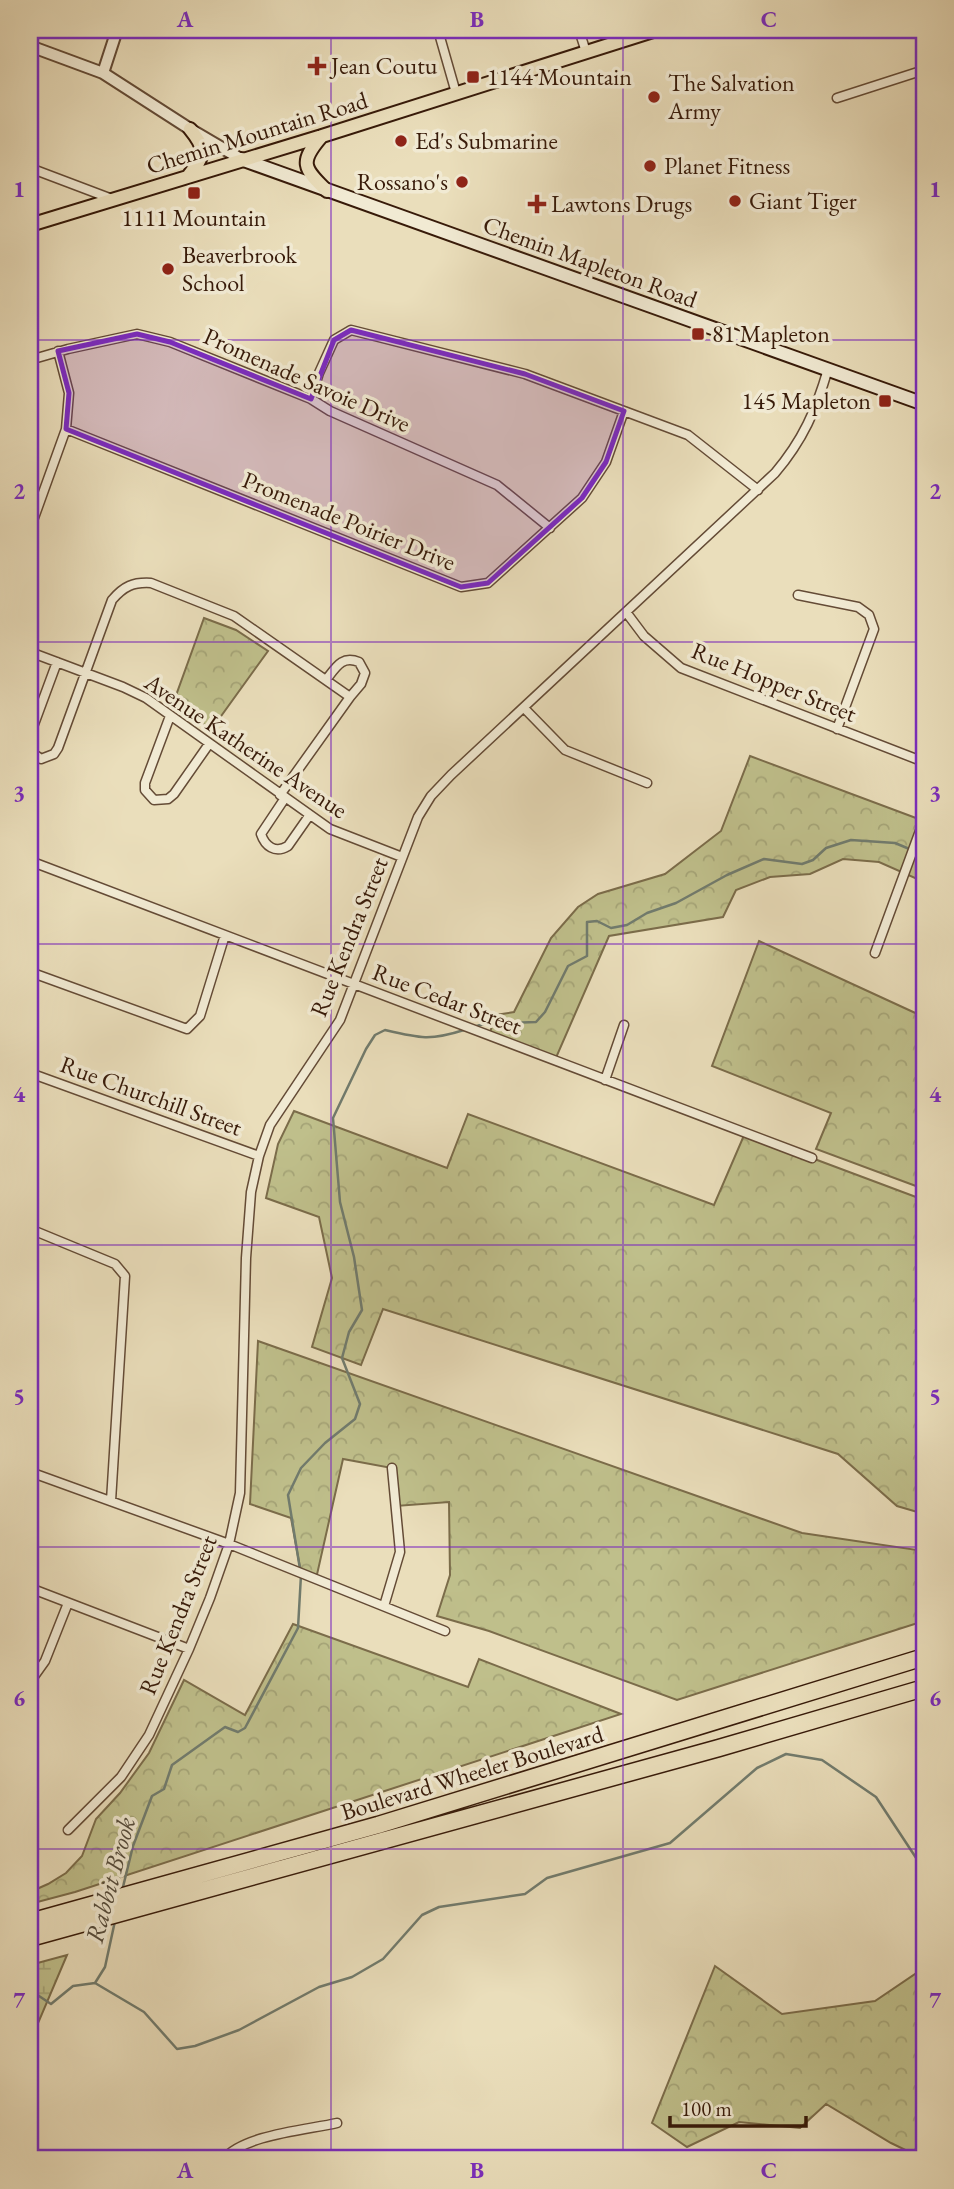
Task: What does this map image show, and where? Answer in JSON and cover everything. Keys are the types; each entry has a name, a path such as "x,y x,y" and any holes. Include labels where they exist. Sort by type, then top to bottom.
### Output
{"highway":[{"name":"Boulevard Wheeler Boulevard","path":"30,1922 379,1825 924,1657"},
{"name":"Boulevard Wheeler Boulevard","path":"30,1938 719,1748 924,1688"}],"main road":[{"name":"Chemin Mountain Road","path":"30,225 656,30"},
{"path":"189,175 202,159 201,143 190,129"},
{"path":"322,136 307,152 305,163 309,174 327,191"},
{"name":"Chemin Mapleton Road","path":"241,159 924,404"}],"street":[{"path":"103,73 117,30"},
{"path":"438,30 456,93"},
{"path":"579,30 586,52"},
{"path":"30,46 103,73 241,159"},
{"path":"837,98 924,70"},
{"path":"30,168 111,199"},
{"path":"311,399 334,340 351,330 524,374 688,435 758,490"},
{"name":"Promenade Savoie Drive","path":"30,360 58,351 137,334 170,342 311,399 330,411 497,485 550,528"},
{"path":"30,529 66,429 69,393 58,351"},
{"name":"Rue Kendra Street","path":"68,1830 121,1777 149,1735 189,1649 229,1544 240,1493 246,1258 251,1192 259,1156 281,1106 340,1020 418,817 431,796 758,490 790,455 806,431 819,401 828,369"},
{"name":"Promenade Poirier Drive","path":"66,429 461,587 488,583 582,498 606,462 624,411"},
{"path":"30,751 41,759 54,754 58,748 112,600 122,589 136,582 151,583 234,616 350,697"},
{"path":"798,595 858,607 869,615 874,629 837,729"},
{"name":"Rue Hopper Street","path":"626,612 644,636 681,668 924,762"},
{"name":"Avenue Katherine Avenue","path":"30,652 146,698 309,816 330,829 402,857"},
{"path":"309,816 284,849 272,849 266,845 261,834 283,796 364,679 365,673 359,662 346,659 326,680"},
{"path":"30,735 57,663"},
{"path":"524,708 565,750 647,783"},
{"path":"170,716 145,783 145,790 154,800 167,799 174,794 209,744"},
{"path":"875,953 924,820"},
{"name":"Rue Cedar Street","path":"30,861 812,1158"},
{"path":"30,972 187,1030 200,1016 225,935"},
{"path":"605,1080 624,1026"},
{"name":"Rue Churchill Street","path":"30,1073 259,1156"},
{"path":"30,1229 116,1264 125,1276 111,1501"},
{"path":"384,1606 400,1552 392,1468"},
{"path":"30,1472 229,1544 445,1631"},
{"path":"30,1588 189,1649"},
{"path":"30,1682 45,1661 68,1603"},
{"path":"223,2159 230,2151 247,2142 337,2123"}],"highlighted area":[{"path":"351,330 525,374 624,411 606,462 582,498 488,583 461,587 66,429 69,393 58,351 137,334 170,342 311,399 334,340"}],"green space":[{"path":"204,618 236,630 268,651 211,730 174,701"},
{"path":"750,756 924,821 924,882 879,862 843,859 810,874 770,877 736,890 723,917 609,936 555,1060 489,1035 496,1015 514,1012 551,938 578,907 598,894 665,874 721,831"},
{"path":"759,941 924,1017 924,1189 816,1149 831,1113 712,1066"},
{"path":"294,1111 447,1168 468,1114 714,1205 745,1133 924,1200 924,1514 897,1506 838,1454 383,1309 361,1365 312,1347 332,1278 319,1217 266,1198 278,1144"},
{"path":"258,1341 802,1533 924,1551 924,1621 677,1700 489,1631 437,1616 450,1575 449,1502 396,1506 392,1468 343,1459 316,1579 301,1573 291,1518 250,1504"},
{"path":"293,1624 468,1687 479,1659 621,1714 75,1892 30,1904 30,1892 66,1873 82,1856 96,1819 120,1793 149,1753 184,1680 245,1715"},
{"path":"67,1955 30,2042 30,1965"},
{"path":"715,1966 782,2014 875,2001 924,1968 924,2159 891,2143 826,2104 800,2128 739,2122 687,2147 652,2123"}],"waterway":[{"path":"474,1027 483,1024 536,1022 545,1012 568,966 587,956 587,922 597,921 611,928 627,925 647,913 676,903 727,875 764,859 802,864 813,860 826,848 851,840 895,843 924,855"},
{"path":"300,1569 288,1495 301,1468 325,1443 355,1419 360,1404 342,1358 349,1332 362,1310 354,1257 340,1202 333,1118 375,1035 385,1030 433,1037 464,1030"},
{"name":"Rabbit Brook","path":"122,1891 133,1846 152,1796 164,1789 172,1765 225,1727 238,1732 245,1728 298,1628 301,1575"},
{"path":"30,1990 51,2004 73,1986 95,1983 144,2012 177,2049 195,2046 239,2030 319,1987 352,1977 383,1959 422,1915 439,1907 525,1894 547,1878 670,1843 757,1768 786,1754 822,1760 876,1797 924,1870"},
{"name":"Rabbit Brook","path":"95,1983 105,1967 115,1921"}],"place":[{"name":"Jean Coutu","path":"317,66"},
{"name":"1144 Mountain","path":"473,77"},
{"name":"The Salvation Army","path":"654,97"},
{"name":"Ed's Submarine","path":"401,141"},
{"name":"Planet Fitness","path":"650,166"},
{"name":"Rossano's","path":"462,182"},
{"name":"1111 Mountain","path":"194,193"},
{"name":"Giant Tiger","path":"735,201"},
{"name":"Lawtons Drugs","path":"537,204"},
{"name":"Beaverbrook School","path":"168,269"},
{"name":"81 Mapleton","path":"698,334"},
{"name":"145 Mapleton","path":"885,401"}]}
